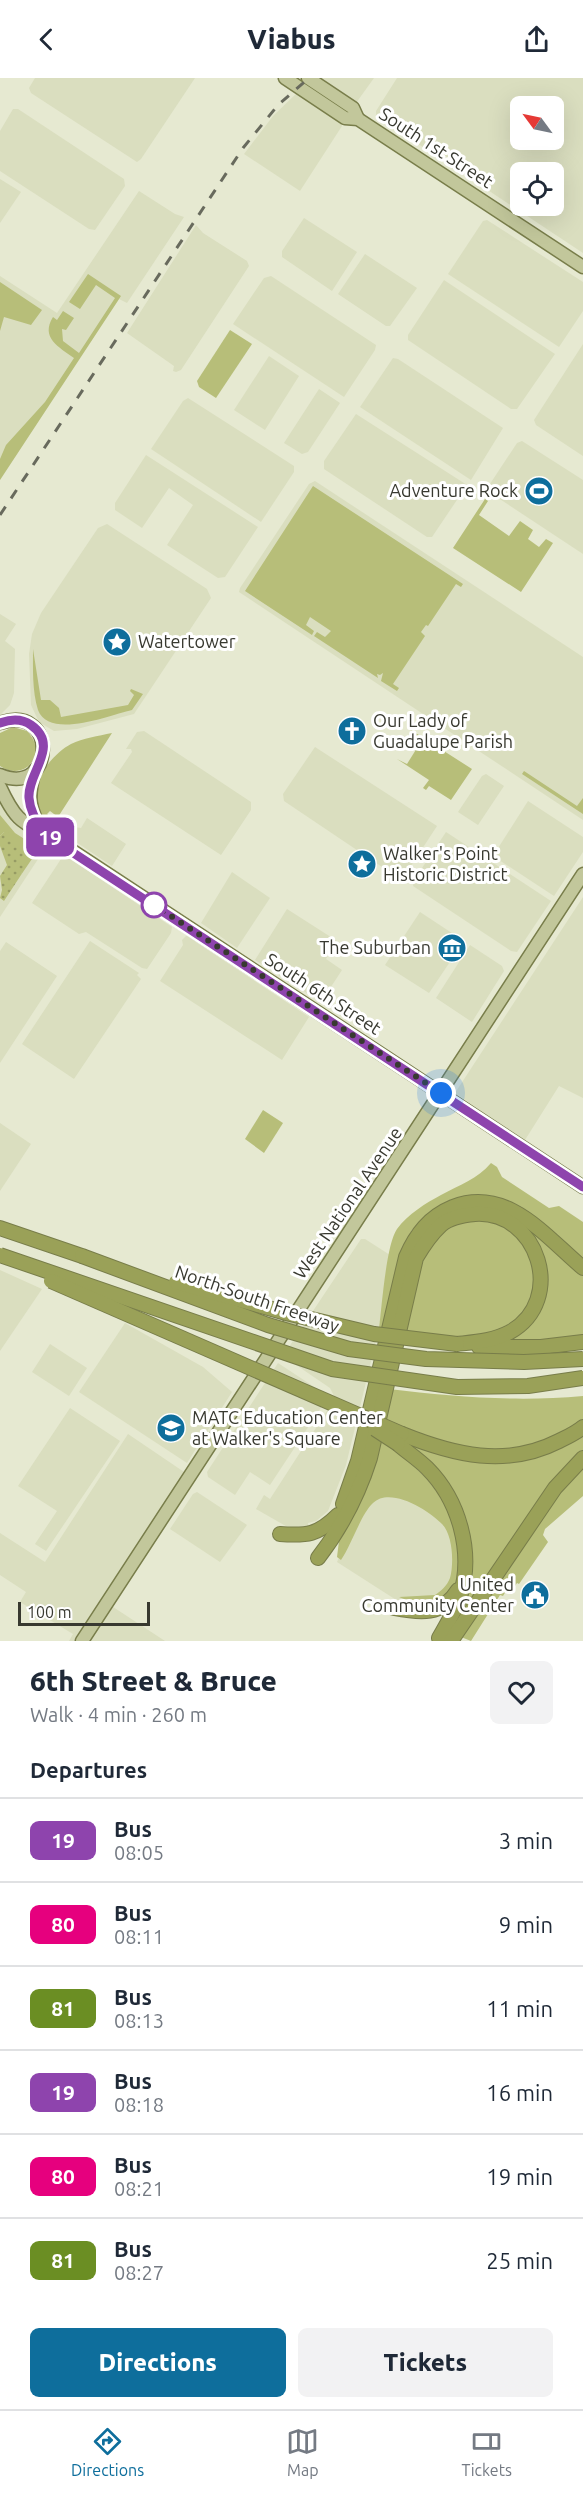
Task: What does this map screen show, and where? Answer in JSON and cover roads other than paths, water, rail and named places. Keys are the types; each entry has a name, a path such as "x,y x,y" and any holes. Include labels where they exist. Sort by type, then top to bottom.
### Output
{"highway":[{"path":"457,1344 492,1339 511,1331 530,1314 536,1303 541,1277 537,1255 523,1232 506,1220 485,1214 474,1214 463,1215 442,1223 428,1238 416,1258 370,1458 360,1489 345,1520 318,1558 350,1489 406,1257 415,1237 442,1212 464,1203 484,1201 501,1205 521,1215 583,1268"},
{"name":"North-South Freeway","path":"0,1228 268,1325 349,1349 426,1359 524,1362 583,1359"},
{"path":"82,1256 286,1313 374,1334 490,1348 541,1347 583,1342"},
{"path":"0,1257 332,1369 457,1387 528,1386 583,1378"},
{"path":"0,1257 337,1406 400,1439 477,1456 513,1456 541,1450 583,1427"},
{"path":"400,1439 428,1469 449,1497 461,1526 465,1555 463,1581 445,1639"},
{"path":"445,1639 555,1488 583,1458"},
{"path":"280,1534 311,1534 325,1528 338,1515"},
{"path":"394,1608 420,1613 430,1612 452,1599 463,1581"}],"main road":[{"name":"South 1st Street","path":"285,78 345,118 358,119"},
{"name":"South 1st Street","path":"308,78 352,108 358,119 583,267"},
{"path":"0,723 17,720 25,722 38,731 44,748 43,756 35,770 29,798 32,813 43,833"},
{"path":"0,775 19,778 35,770"},
{"name":"South 6th Street","path":"0,787 14,815 26,826 43,833 583,1187"},
{"name":"West National Avenue","path":"82,1641 583,874"}],"railway":[{"path":"0,515 243,148 278,105 309,78"}],"place":[{"name":"Adventure Rock","path":"539,491"},
{"name":"Watertower","path":"117,642"},
{"name":"Our Lady of Guadalupe Parish","path":"352,731"},
{"name":"Walker's Point Historic District","path":"362,864"},
{"name":"The Suburban","path":"452,948"},
{"name":"MATC Education Center at Walker's Square","path":"171,1428"},
{"name":"United Community Center","path":"535,1595"}]}
